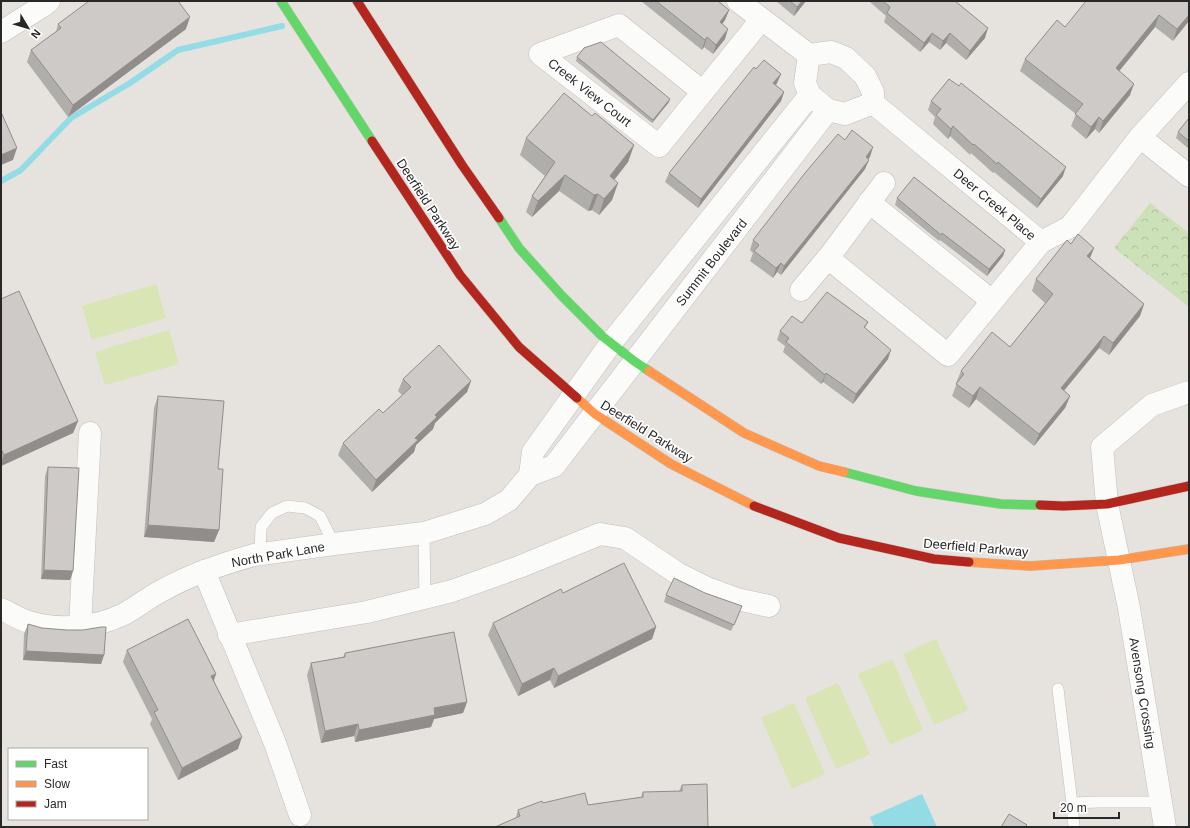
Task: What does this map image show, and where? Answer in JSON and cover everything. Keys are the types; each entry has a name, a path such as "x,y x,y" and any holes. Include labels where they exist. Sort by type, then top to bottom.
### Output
{"main road":[{"name":"Deerfield Parkway","path":"281,1 460,275 519,347 595,414 671,464 760,509 839,538 934,559 1030,566 1119,560 1189,549"},
{"path":"357,1 462,165 519,248 562,296 602,336 634,361 744,432 819,466 916,490 1001,504 1063,506 1107,504 1189,486"}],"street":[{"path":"1,32 43,6 48,1"},
{"path":"738,1 809,55 831,52 846,58 865,76 873,92 873,103 845,114 828,110 810,95 805,83 809,55"},
{"name":"Creek View Court","path":"703,92 619,25 540,54 659,146 703,92 761,20"},
{"name":"Deer Creek Place","path":"873,103 1041,242 1070,227 1140,137 1189,84"},
{"name":"Summit Boulevard","path":"573,395 611,343 810,95"},
{"name":"Summit Boulevard","path":"595,414 634,361 828,110"},
{"path":"1140,137 1189,176"},
{"path":"801,290 828,258 884,183"},
{"path":"869,202 992,301"},
{"path":"828,258 948,355 1041,242"},
{"path":"1119,560 1107,504 1102,447 1152,405 1189,392"},
{"path":"530,475 534,452 573,395"},
{"name":"North Park Lane","path":"1,609 29,622 61,628 93,625 123,615 163,590 222,564 260,554 424,533 485,514 509,500 530,475 554,466 595,414"},
{"path":"80,626 90,433"},
{"path":"230,635 367,612 452,590 519,567 600,534 624,538 677,574 707,588 737,599 768,606"},
{"name":"Avensong Crossing","path":"1119,560 1129,608 1165,827"},
{"path":"204,572 275,743 300,815"}],"lane":[{"path":"260,554 261,527 272,514 287,506 305,508 320,516 334,544"},
{"path":"424,533 425,597"},
{"path":"1058,689 1074,827"},
{"path":"1072,803 1161,802"}],"green space":[{"path":"1150,203 1189,233 1189,307 1114,248"},
{"path":"156,284 166,318 92,340 82,306"},
{"path":"169,330 179,364 105,385 95,352"},
{"path":"936,639 968,710 934,725 903,654"},
{"path":"892,659 923,730 890,745 858,674"},
{"path":"838,683 870,754 836,769 805,698"},
{"path":"794,703 825,774 792,789 761,718"}],"water":[{"path":"922,794 937,827 874,827 870,817"}],"building":[{"path":"89,1 178,1 190,17 73,105 31,50 61,28 58,24"},
{"path":"656,1 718,1 729,10 720,22 728,29 716,45 707,37 705,40"},
{"path":"790,1 802,1 797,7"},
{"path":"883,1 955,1 988,28 970,51 950,33 943,41 932,33 924,43 887,13 890,7"},
{"path":"1086,1 1189,1 1189,15 1177,29 1159,15 1116,68 1134,84 1103,121 1099,117 1091,127 1075,114 1083,104 1025,59 1057,20 1065,27"},
{"path":"601,42 670,99 653,120 577,57 584,48"},
{"path":"764,60 781,74 773,83 784,92 701,199 669,173 754,67 756,69"},
{"path":"949,79 959,86 961,83 1066,167 1041,199 998,162 997,164 974,144 973,145 953,126 951,129 936,115 941,109 931,101"},
{"path":"564,93 592,116 595,113 634,145 610,176 618,183 604,199 598,194 594,195 565,175 538,201 532,196 555,162 526,138"},
{"path":"1,112 17,148 1,155"},
{"path":"1189,118 1189,141 1178,132"},
{"path":"852,130 873,147 866,157 869,160 784,266 781,263 776,268 754,251 759,245 753,240 805,173 838,134 845,140"},
{"path":"914,177 1005,250 989,269 942,233 941,235 897,198"},
{"path":"1078,234 1094,248 1087,256 1144,304 1113,343 1104,336 1061,388 1070,396 1039,434 980,387 973,396 956,384 964,374 961,371 992,332 1010,347 1053,294 1036,279 1067,240 1071,244"},
{"path":"19,291 78,421 4,455 1,449 1,299"},
{"path":"827,292 868,322 864,327 891,350 856,394 826,373 825,375 786,342 789,338 780,331 792,316 802,323"},
{"path":"439,345 471,381 435,415 437,417 415,438 418,440 376,480 343,443 379,409 383,413 411,387 403,379"},
{"path":"158,396 224,401 218,469 223,469 219,530 148,525"},
{"path":"48,467 79,468 73,571 44,570"},
{"path":"624,563 656,627 558,676 554,668 522,684 493,623 561,589 563,593"},
{"path":"674,578 705,593 742,606 734,625 666,595"},
{"path":"188,619 216,674 211,676 242,737 182,768 154,712 158,710 127,650"},
{"path":"28,624 42,628 67,630 83,630 106,627 104,655 26,651"},
{"path":"454,632 467,702 434,708 435,715 359,730 358,724 325,731 311,663 345,657 345,653"},
{"path":"707,784 708,827 495,827 520,816 518,810 542,801 543,803 585,793 588,805 643,797 643,792 682,791 682,785"},
{"path":"1009,814 1027,825 1025,827 1001,827"}],"waterway":[{"path":"1,181 21,170 71,118 130,83 178,50 282,26"}],"traffic: fast":[{"path":"281,1 372,141"},
{"path":"499,218 519,248 562,296 602,336 649,371"},
{"path":"844,472 916,491 1001,504 1040,505"}],"traffic: slow":[{"path":"649,371 744,433 819,466 844,472"},
{"path":"577,398 595,414 671,464 754,506"},
{"path":"969,562 1030,566 1119,560 1189,549"}],"traffic: jam":[{"path":"357,1 462,165 499,218"},
{"path":"372,141 460,275 519,347 577,398"},
{"path":"1040,505 1063,506 1107,504 1189,486"},
{"path":"754,506 839,538 934,559 969,562"}]}
